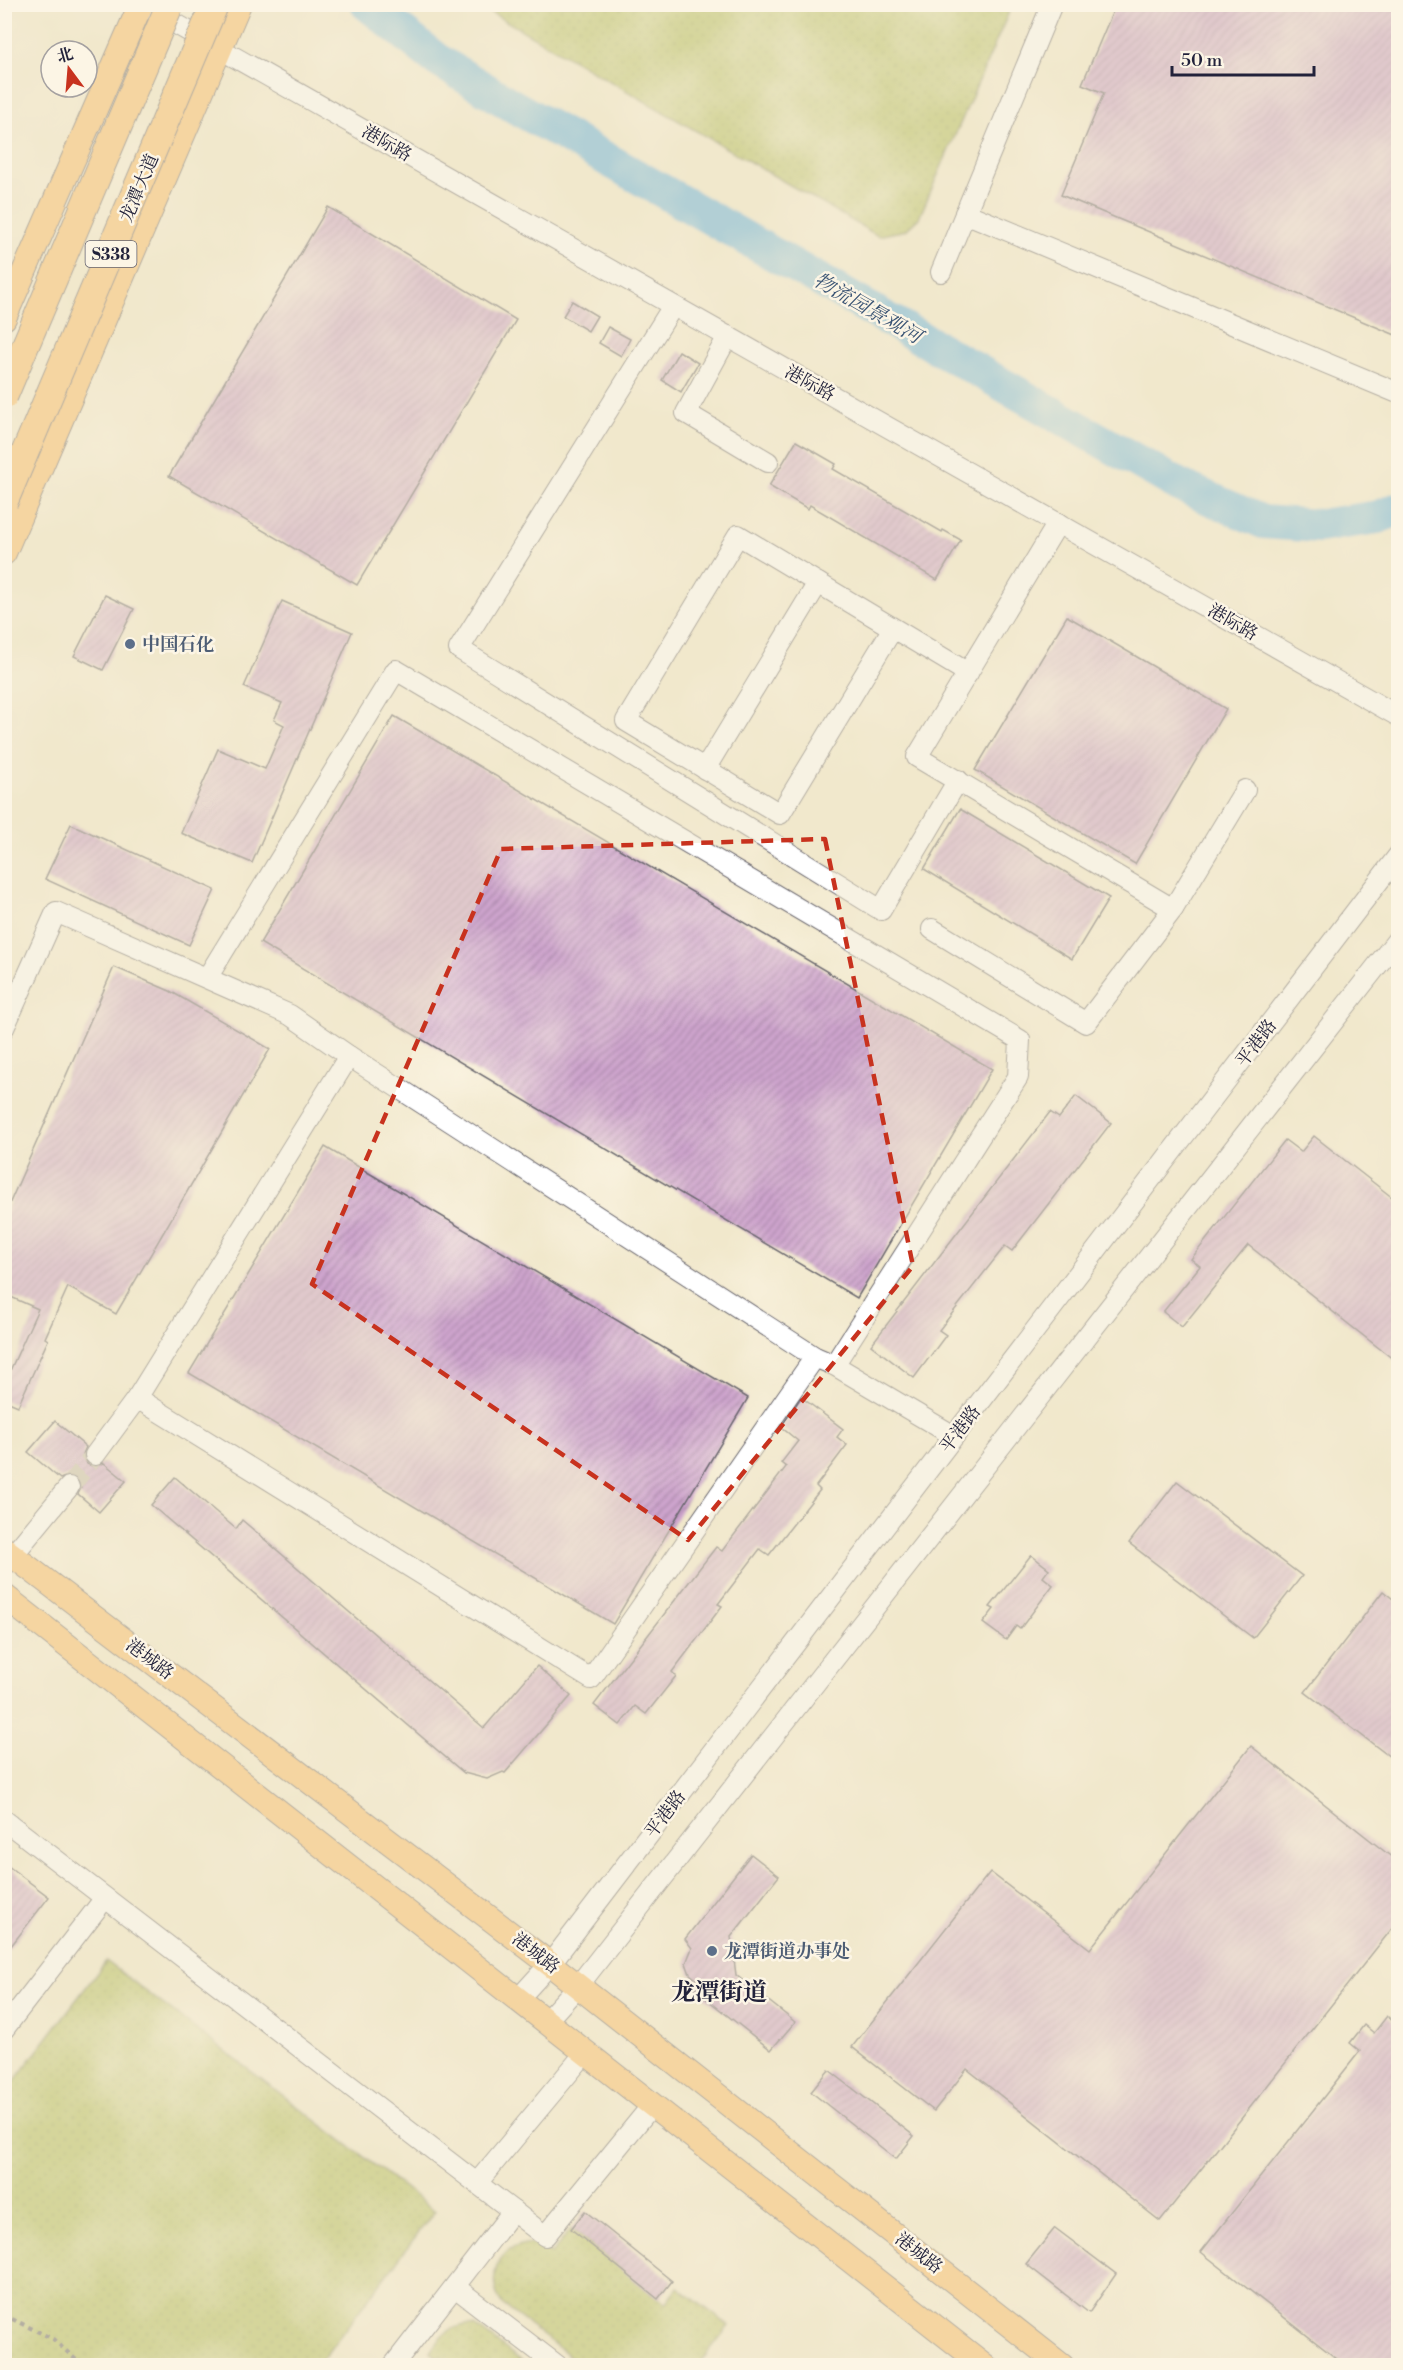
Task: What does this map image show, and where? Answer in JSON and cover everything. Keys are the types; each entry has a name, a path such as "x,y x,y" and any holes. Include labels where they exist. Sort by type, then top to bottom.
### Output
{"highway":[{"name":"S338","path":"4,396 170,4"},
{"name":"龙潭大道","path":"4,502 215,4"}],"main road":[{"path":"4,553 239,4"},
{"path":"4,318 140,5"},
{"name":"港城路","path":"9,1552 550,1964 1062,2366"},
{"path":"4,1596 985,2366"}],"street":[{"path":"941,272 1052,4"},
{"name":"港际路","path":"140,5 222,48 1398,716"},
{"path":"965,213 1398,393"},
{"path":"673,306 459,649 881,910 958,780"},
{"path":"728,336 686,413 768,462"},
{"path":"1058,523 917,756 1173,909"},
{"path":"893,628 780,814 626,722 738,535 893,628 968,673"},
{"path":"705,769 818,583"},
{"path":"207,978 396,670 1020,1040 1018,1077 834,1365"},
{"path":"932,929 1086,1023 1173,909 1245,790"},
{"name":"平港路","path":"519,1998 550,1964 1398,856"},
{"path":"4,1028 56,912 290,1015 815,1357 834,1365 954,1436"},
{"name":"平港路","path":"547,2020 578,1986 1398,939"},
{"path":"95,1455 137,1398 350,1056"},
{"path":"137,1398 591,1679 815,1357"},
{"path":"9,1552 69,1487"},
{"path":"4,1820 545,2236 652,2104"},
{"path":"4,2029 105,1898"},
{"path":"477,2183 586,2052"},
{"path":"393,2366 513,2211"},
{"path":"454,2287 558,2366"}],"path":[{"path":"4,2315 53,2339 83,2366"}],"highlighted area":[{"path":"825,839 913,1266 688,1540 312,1284 501,849"}],"green space":[{"path":"478,5 1012,5 919,218 906,230 878,236"},
{"path":"106,1961 435,2211 318,2365 5,2365 5,2093"},
{"path":"571,2229 665,2304 678,2287 729,2326 698,2365 581,2365 502,2304 497,2295 495,2276 501,2259 507,2252 515,2247 532,2243 551,2254"},
{"path":"467,2325 475,2326 527,2365 453,2365 441,2356 438,2358 430,2352 445,2334"}],"building":[{"path":"1116,4 1398,4 1398,336 1061,195 1104,93 1082,84"},
{"path":"328,207 516,320 357,585 169,476"},
{"path":"572,301 597,316 588,331 563,316"},
{"path":"608,327 630,339 621,356 599,343"},
{"path":"679,351 698,363 681,392 662,380"},
{"path":"796,441 836,464 833,469 942,532 943,530 961,540 937,580 810,505 808,509 769,486"},
{"path":"105,595 134,609 103,670 74,656"},
{"path":"282,601 352,632 252,863 181,833 218,749 265,769 284,725 274,720 282,703 244,687"},
{"path":"1067,616 1226,709 1135,864 975,770"},
{"path":"394,716 992,1069 857,1298 260,943"},
{"path":"960,809 1109,898 1072,959 924,869"},
{"path":"71,824 215,890 189,945 45,879"},
{"path":"114,967 170,991 270,1049 116,1314 68,1287 45,1338 48,1340 18,1406 4,1400 4,1384 38,1309 4,1294 4,1216"},
{"path":"1076,1096 1111,1123 1012,1251 1005,1246 939,1330 946,1335 914,1378 871,1345 1050,1112 1059,1118"},
{"path":"1314,1136 1398,1202 1398,1363 1248,1245 1182,1327 1163,1312 1200,1266 1191,1259 1285,1140 1301,1152"},
{"path":"325,1147 748,1398 613,1624 189,1373"},
{"path":"801,1397 843,1429 837,1437 847,1445 816,1486 820,1490 769,1555 760,1549 718,1604 722,1606 672,1672 676,1676 646,1714 635,1706 620,1725 594,1705 716,1547 722,1551 786,1467 781,1463 798,1441 781,1427"},
{"path":"55,1421 86,1447 83,1454 87,1464 94,1467 104,1463 126,1481 99,1512 78,1494 81,1488 77,1478 70,1475 60,1479 28,1452"},
{"path":"175,1477 236,1529 242,1520 484,1728 537,1666 571,1696 505,1773 487,1779 464,1773 151,1505"},
{"path":"1177,1481 1302,1576 1253,1638 1129,1543"},
{"path":"1031,1555 1049,1569 1043,1577 1053,1585 1020,1629 1016,1626 1006,1640 983,1623 994,1609 990,1607"},
{"path":"1383,1591 1398,1603 1398,1763 1305,1692"},
{"path":"1251,1746 1398,1862 1398,1921 1160,2221 967,2069 934,2111 852,2047 990,1872 1090,1949"},
{"name":"龙潭街道办事处","path":"751,1854 779,1876 731,1937 736,1975 795,2022 771,2050 694,1989 700,1982 690,1974 686,1963 692,1948 685,1939"},
{"path":"4,1863 49,1897 4,1955"},
{"path":"1387,2016 1398,2026 1398,2354 1390,2366 1346,2366 1201,2252 1360,2051 1350,2043 1364,2025 1374,2033"},
{"path":"829,2070 914,2136 896,2159 811,2092"},
{"path":"585,2211 672,2281 658,2299 571,2229"},
{"path":"1055,2228 1116,2274 1089,2313 1026,2264"}],"waterway":[{"name":"物流园景观河","path":"367,4 437,60 515,107 1179,485 1263,522 1319,526 1378,517 1398,509"}],"tunnel":[{"path":"69,1487 95,1455"}],"place":[{"name":"中国石化","path":"130,644"},
{"name":"龙潭街道办事处","path":"712,1951"}],"district":[{"name":"龙潭街道","path":"719,1992"}]}
